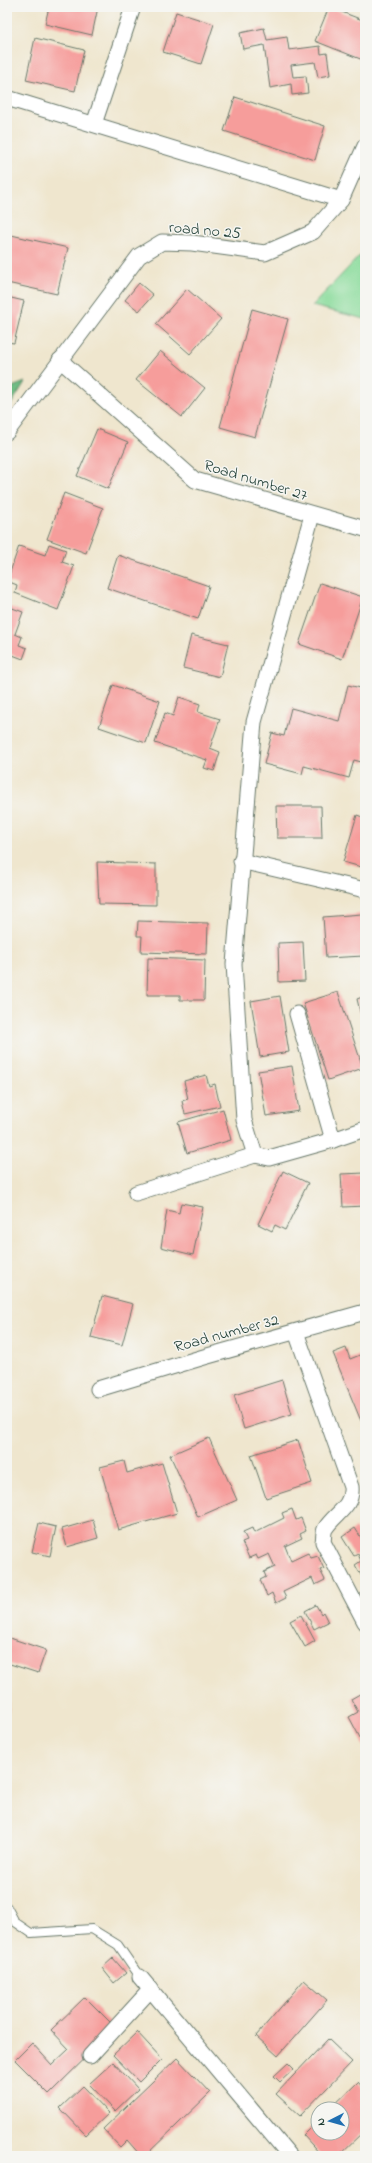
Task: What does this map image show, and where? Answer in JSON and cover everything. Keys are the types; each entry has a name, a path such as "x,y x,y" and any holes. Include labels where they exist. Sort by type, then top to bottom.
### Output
{"street":[{"path":"94,124 133,7"},
{"path":"7,98 346,202"},
{"name":"road no 25","path":"7,432 139,256 162,242 192,243 265,253 313,232 346,202 365,146"},
{"name":"Road number 27","path":"60,360 194,480 365,529"},
{"path":"255,1155 244,1120 234,964 241,861 254,722 312,515"},
{"path":"241,861 365,890"},
{"path":"297,1014 333,1140"},
{"path":"136,1193 255,1155 269,1158 333,1140 365,1129"},
{"name":"Road number 32","path":"98,1389 204,1356 365,1312"},
{"path":"296,1332 351,1488 352,1495 350,1502 325,1530 323,1542 365,1622"},
{"path":"140,1977 290,2156"},
{"path":"90,2056 151,1990"}],"lane":[{"path":"7,1907 14,1922 31,1932 92,1929 118,1945 140,1977"}],"green space":[{"path":"365,250 365,319 312,306"},
{"path":"25,382 7,411 7,389"}],"building":[{"path":"49,7 98,7 92,35 45,24"},
{"path":"329,7 365,21 365,54 363,60 315,41"},
{"path":"176,12 214,24 201,64 163,52"},
{"path":"264,28 267,40 287,37 289,50 320,46 321,54 327,53 330,75 318,77 315,62 291,65 293,77 306,76 308,93 292,95 291,84 270,88 264,45 243,49 240,33"},
{"path":"35,38 84,50 75,91 26,80"},
{"path":"235,97 325,126 315,160 224,131"},
{"path":"7,234 68,248 57,294 7,283"},
{"path":"139,283 153,295 139,311 125,300"},
{"path":"187,289 221,319 190,354 156,324"},
{"path":"7,297 24,301 14,343 7,342"},
{"path":"252,309 288,319 255,437 220,427"},
{"path":"160,351 205,388 182,417 136,380"},
{"path":"97,429 128,442 108,489 77,476"},
{"path":"64,493 103,508 86,553 47,539"},
{"path":"49,544 66,550 62,562 74,566 58,610 15,593 17,585 7,581 19,546 45,555"},
{"path":"118,555 209,586 198,619 107,588"},
{"path":"320,583 363,597 342,659 299,644"},
{"path":"7,606 23,612 15,634 22,637 19,645 27,648 23,659 10,654 11,651 7,650"},
{"path":"191,635 228,644 220,677 183,668"},
{"path":"113,685 160,701 146,743 99,727"},
{"path":"348,685 365,689 365,763 354,760 349,778 304,766 302,774 264,764 272,733 284,736 291,708 339,721"},
{"path":"179,697 200,704 198,712 220,719 210,748 220,752 214,771 204,768 207,760 155,743 165,713 173,716"},
{"path":"276,806 321,806 322,838 277,838"},
{"path":"357,815 365,818 365,868 343,862"},
{"path":"97,862 156,864 156,905 99,904"},
{"path":"362,914 364,956 326,958 323,917"},
{"path":"138,921 208,923 207,954 141,952 142,936 137,936"},
{"path":"303,942 305,981 279,982 278,943"},
{"path":"148,958 205,960 204,1000 180,1000 180,995 147,995"},
{"path":"338,992 363,1068 328,1080 303,1003"},
{"path":"280,996 289,1052 260,1057 251,1001"},
{"path":"365,996 365,1028 364,1028 357,999"},
{"path":"292,1066 299,1111 266,1116 258,1071"},
{"path":"206,1075 209,1086 215,1084 220,1106 185,1114 182,1101 188,1099 184,1081"},
{"path":"223,1109 231,1140 187,1153 178,1122"},
{"path":"283,1171 308,1183 285,1230 275,1225 272,1231 258,1224"},
{"path":"365,1173 365,1206 343,1207 341,1174"},
{"path":"181,1203 203,1207 193,1255 161,1247 167,1210 179,1213"},
{"path":"102,1296 133,1304 122,1345 91,1337"},
{"path":"346,1348 350,1359 365,1353 365,1420 361,1421 333,1353"},
{"path":"282,1380 292,1414 244,1429 234,1395"},
{"path":"209,1438 237,1500 198,1517 170,1455"},
{"path":"298,1440 312,1483 266,1498 251,1455"},
{"path":"124,1461 127,1473 162,1463 177,1513 118,1530 100,1467"},
{"path":"292,1509 296,1520 301,1518 306,1531 300,1534 302,1538 285,1546 291,1561 308,1553 311,1558 318,1556 324,1569 320,1570 325,1580 315,1585 312,1578 283,1592 286,1598 276,1603 272,1593 267,1596 260,1580 266,1577 264,1572 275,1567 269,1554 258,1559 256,1555 249,1558 242,1542 247,1540 243,1532 252,1528 254,1533 284,1518 282,1513"},
{"path":"93,1520 98,1538 67,1547 62,1529"},
{"path":"39,1523 56,1527 50,1556 32,1552"},
{"path":"355,1528 365,1544 365,1582 355,1565 361,1561 358,1554 354,1556 342,1537"},
{"path":"316,1605 321,1614 323,1612 328,1622 314,1629 305,1611"},
{"path":"301,1615 315,1641 305,1647 290,1621"},
{"path":"7,1637 46,1650 38,1673 7,1663"},
{"path":"365,1691 365,1747 349,1717 358,1712 351,1699"},
{"path":"7,1702 10,1703 8,1715 7,1715"},
{"path":"113,1958 126,1973 114,1983 102,1968"},
{"path":"304,1980 327,2000 278,2056 256,2036"},
{"path":"85,1997 116,2028 49,2094 15,2060 32,2043 52,2065 69,2049 51,2030"},
{"path":"137,2032 162,2059 139,2082 113,2055"},
{"path":"328,2039 352,2062 314,2101 310,2101 310,2106 300,2116 276,2094"},
{"path":"177,2058 210,2093 145,2156 141,2156 127,2140 120,2147 103,2129"},
{"path":"113,2062 138,2089 115,2111 89,2084"},
{"path":"288,2063 294,2069 280,2082 274,2076"},
{"path":"358,2082 365,2090 365,2130 338,2156 322,2156 303,2135 310,2128 310,2141 350,2141 350,2101 338,2101"},
{"path":"83,2086 109,2113 86,2135 60,2108"}]}
